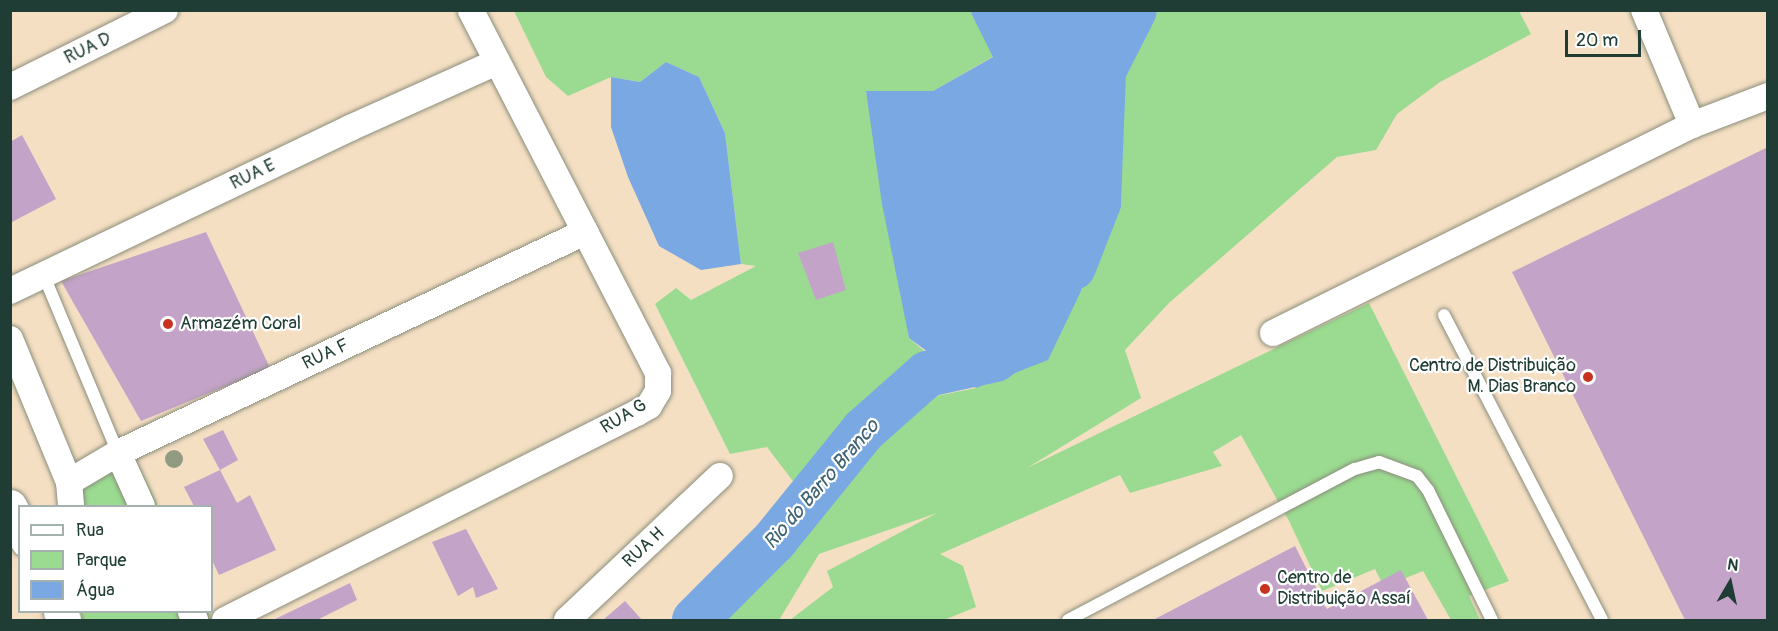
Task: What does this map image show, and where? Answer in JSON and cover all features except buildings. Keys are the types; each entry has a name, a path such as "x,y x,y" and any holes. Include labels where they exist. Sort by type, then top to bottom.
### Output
{"highway":[{"path":"10,506 18,521"}],"street":[{"name":"RUA D","path":"10,87 165,10"},
{"path":"1644,10 1692,125"},
{"name":"RUA G","path":"225,621 649,406 658,391 658,373 476,21"},
{"name":"RUA E","path":"10,291 350,128 497,62"},
{"path":"1273,333 1692,125 1767,96"},
{"name":"RUA F","path":"70,494 117,453 585,232"},
{"path":"10,339 70,494"},
{"path":"117,453 141,505"},
{"name":"RUA H","path":"567,621 720,476"}],"lane":[{"path":"44,276 117,453"},
{"path":"1443,315 1602,621"},
{"path":"1068,621 1355,469 1379,462 1417,476 1428,490 1492,621"}],"green space":[{"path":"514,11 970,11 994,56 933,91 866,91 909,338 946,370 927,374 799,489 767,447 730,454 655,304 676,288 691,300 756,266 741,264 725,133 699,77 666,62 640,82 611,77 568,96 546,77"},
{"path":"1138,11 1519,11 1531,34 1440,82 1397,114 1376,150 1337,157 1169,303 1125,350 1141,398 1027,468 1369,303 1509,581 1469,596 1480,620 1451,620 1423,571 1384,587 1375,569 1322,591 1289,521 1241,435 1213,452 1222,466 1130,493 1120,475 940,554 963,566 976,607 944,620 790,620 833,587 827,571 937,513 819,554 779,620 708,620 926,398 976,388 1081,291 1118,55"},
{"path":"131,450 158,505 76,505 72,481"},
{"path":"81,613 210,613 210,620 81,620"}],"water":[{"path":"970,11 1118,11 1118,93 1081,291 1048,360 976,388 909,338 882,204 866,91 933,91 993,57"},
{"path":"666,62 699,77 725,133 741,264 701,270 659,246 628,177 611,127 611,77 640,82"}],"waterway":[{"name":"Rio do Barro Branco","path":"1073,267 1098,203 1103,71 1134,10"},
{"name":"Rio do Barro Branco","path":"695,620 774,541 864,430 927,374 995,359 1010,348"}],"place":[{"name":"Armazém Coral","path":"168,324"},
{"name":"Centro de Distribuição M. Dias Branco","path":"1588,377"},
{"name":"Centro de Distribuição Assaí","path":"1265,589"}]}
